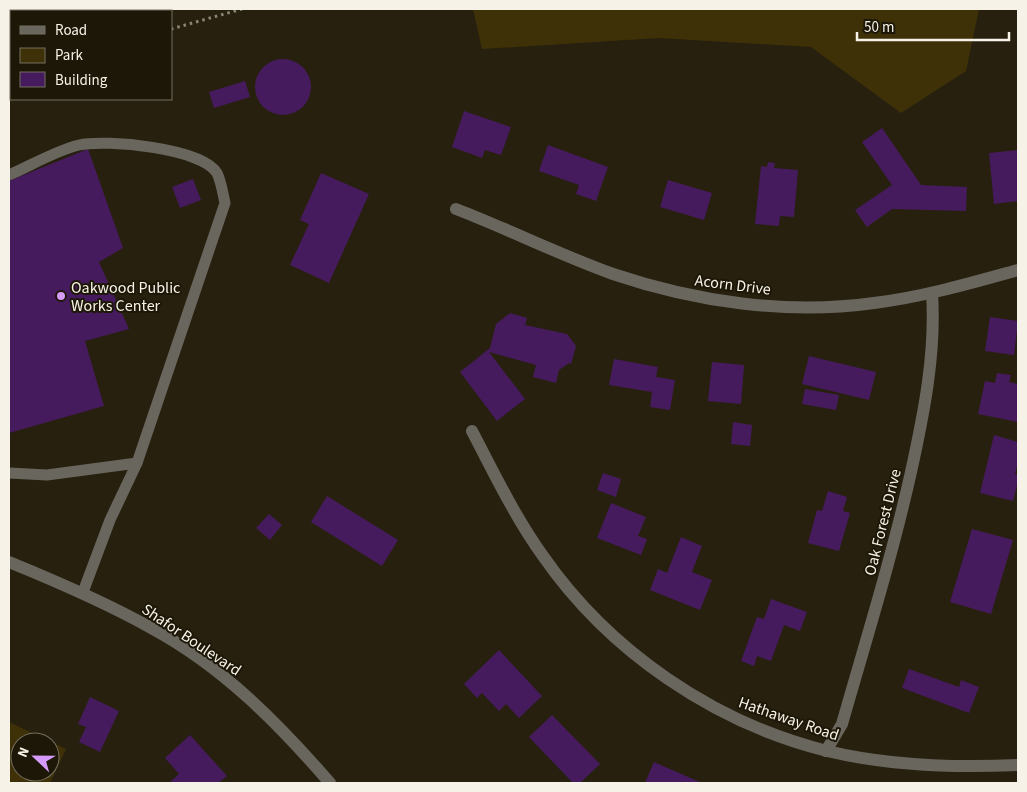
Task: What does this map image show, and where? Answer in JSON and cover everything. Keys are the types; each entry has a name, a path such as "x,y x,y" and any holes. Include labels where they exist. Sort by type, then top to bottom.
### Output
{"street":[{"name":"Acorn Drive","path":"456,208 612,273 692,295 746,304 810,308 874,303 932,292 1018,270"},
{"name":"Oak Forest Drive","path":"826,751 842,724 900,522 928,386 934,316 932,292"},
{"name":"Hathaway Road","path":"472,431 542,556 573,594 632,654 694,696 748,724 826,751 908,764 957,768 1018,765"},
{"name":"Shafor Boulevard","path":"9,562 83,592 155,630 212,669 257,705 292,739 330,783"}],"lane":[{"path":"9,175 78,145 107,142 167,150 201,160 216,173 225,203 137,463 110,520 83,592"},
{"path":"9,473 47,475 137,463"}],"path":[{"path":"172,29 242,9"}],"green space":[{"path":"473,9 979,9 966,71 901,113 811,47 658,38 482,49"},
{"path":"9,722 30,732 10,732 10,782 50,783 9,783"},
{"path":"60,746 66,749 60,762"}],"building":[{"path":"278,59 288,59 303,67 309,76 311,87 309,98 303,107 288,115 278,115 267,110 260,103 255,92 255,82 260,71 267,64"},
{"path":"245,81 250,97 214,108 209,92"},
{"path":"464,111 511,127 501,155 485,150 482,158 452,147"},
{"path":"882,128 921,185 967,187 966,211 892,209 867,227 855,210 892,185 862,142"},
{"path":"548,145 608,167 596,201 576,194 579,185 539,171"},
{"name":"Oakwood Public Works Center","path":"88,149 123,248 99,262 129,329 85,341 104,406 9,433 9,181"},
{"path":"1018,150 1018,201 994,204 989,153"},
{"path":"768,162 775,163 774,168 798,170 794,217 780,216 779,226 755,224 761,166 767,167"},
{"path":"321,173 369,194 329,283 290,265 309,224 300,220"},
{"path":"193,179 201,200 180,208 172,187"},
{"path":"668,180 712,193 704,220 660,207"},
{"path":"510,313 527,318 525,325 567,334 576,346 571,364 569,363 559,370 556,383 533,377 536,365 489,352 525,399 497,421 460,372 490,348 496,324"},
{"path":"990,317 1018,321 1014,355 985,351"},
{"path":"809,356 876,372 869,400 802,384"},
{"path":"614,359 658,367 656,377 675,380 670,410 650,407 652,392 609,385"},
{"path":"712,362 744,365 741,404 708,401"},
{"path":"997,373 1011,375 1009,382 1018,384 1018,422 978,414 985,381 995,383"},
{"path":"805,389 839,395 836,410 802,404"},
{"path":"733,422 752,425 750,446 731,444"},
{"path":"994,435 1018,442 1018,462 1015,474 1018,475 1018,481 1013,501 980,493"},
{"path":"603,473 621,479 616,497 597,490"},
{"path":"828,491 847,497 843,511 850,513 839,551 808,543 817,510 822,511"},
{"path":"327,496 398,540 382,566 311,522"},
{"path":"611,503 646,517 638,536 647,539 641,555 597,538"},
{"path":"269,514 282,525 270,540 256,528"},
{"path":"972,529 1013,540 991,614 950,602"},
{"path":"681,537 702,546 692,572 712,580 700,610 650,590 658,569 667,573"},
{"path":"771,599 807,612 800,631 784,625 771,661 757,656 754,666 741,661 757,617 764,619"},
{"path":"499,650 542,696 519,718 506,704 499,711 482,693 477,698 464,684"},
{"path":"909,669 959,687 961,680 979,687 969,713 902,688"},
{"path":"90,697 119,711 100,752 79,742 86,727 78,724"},
{"path":"552,715 600,764 580,783 573,783 529,737"},
{"path":"190,735 227,776 218,783 173,783 171,781 179,774 165,758"},
{"path":"654,762 702,783 645,783"}],"place":[{"name":"Oakwood Public Works Center","path":"61,296"}]}
